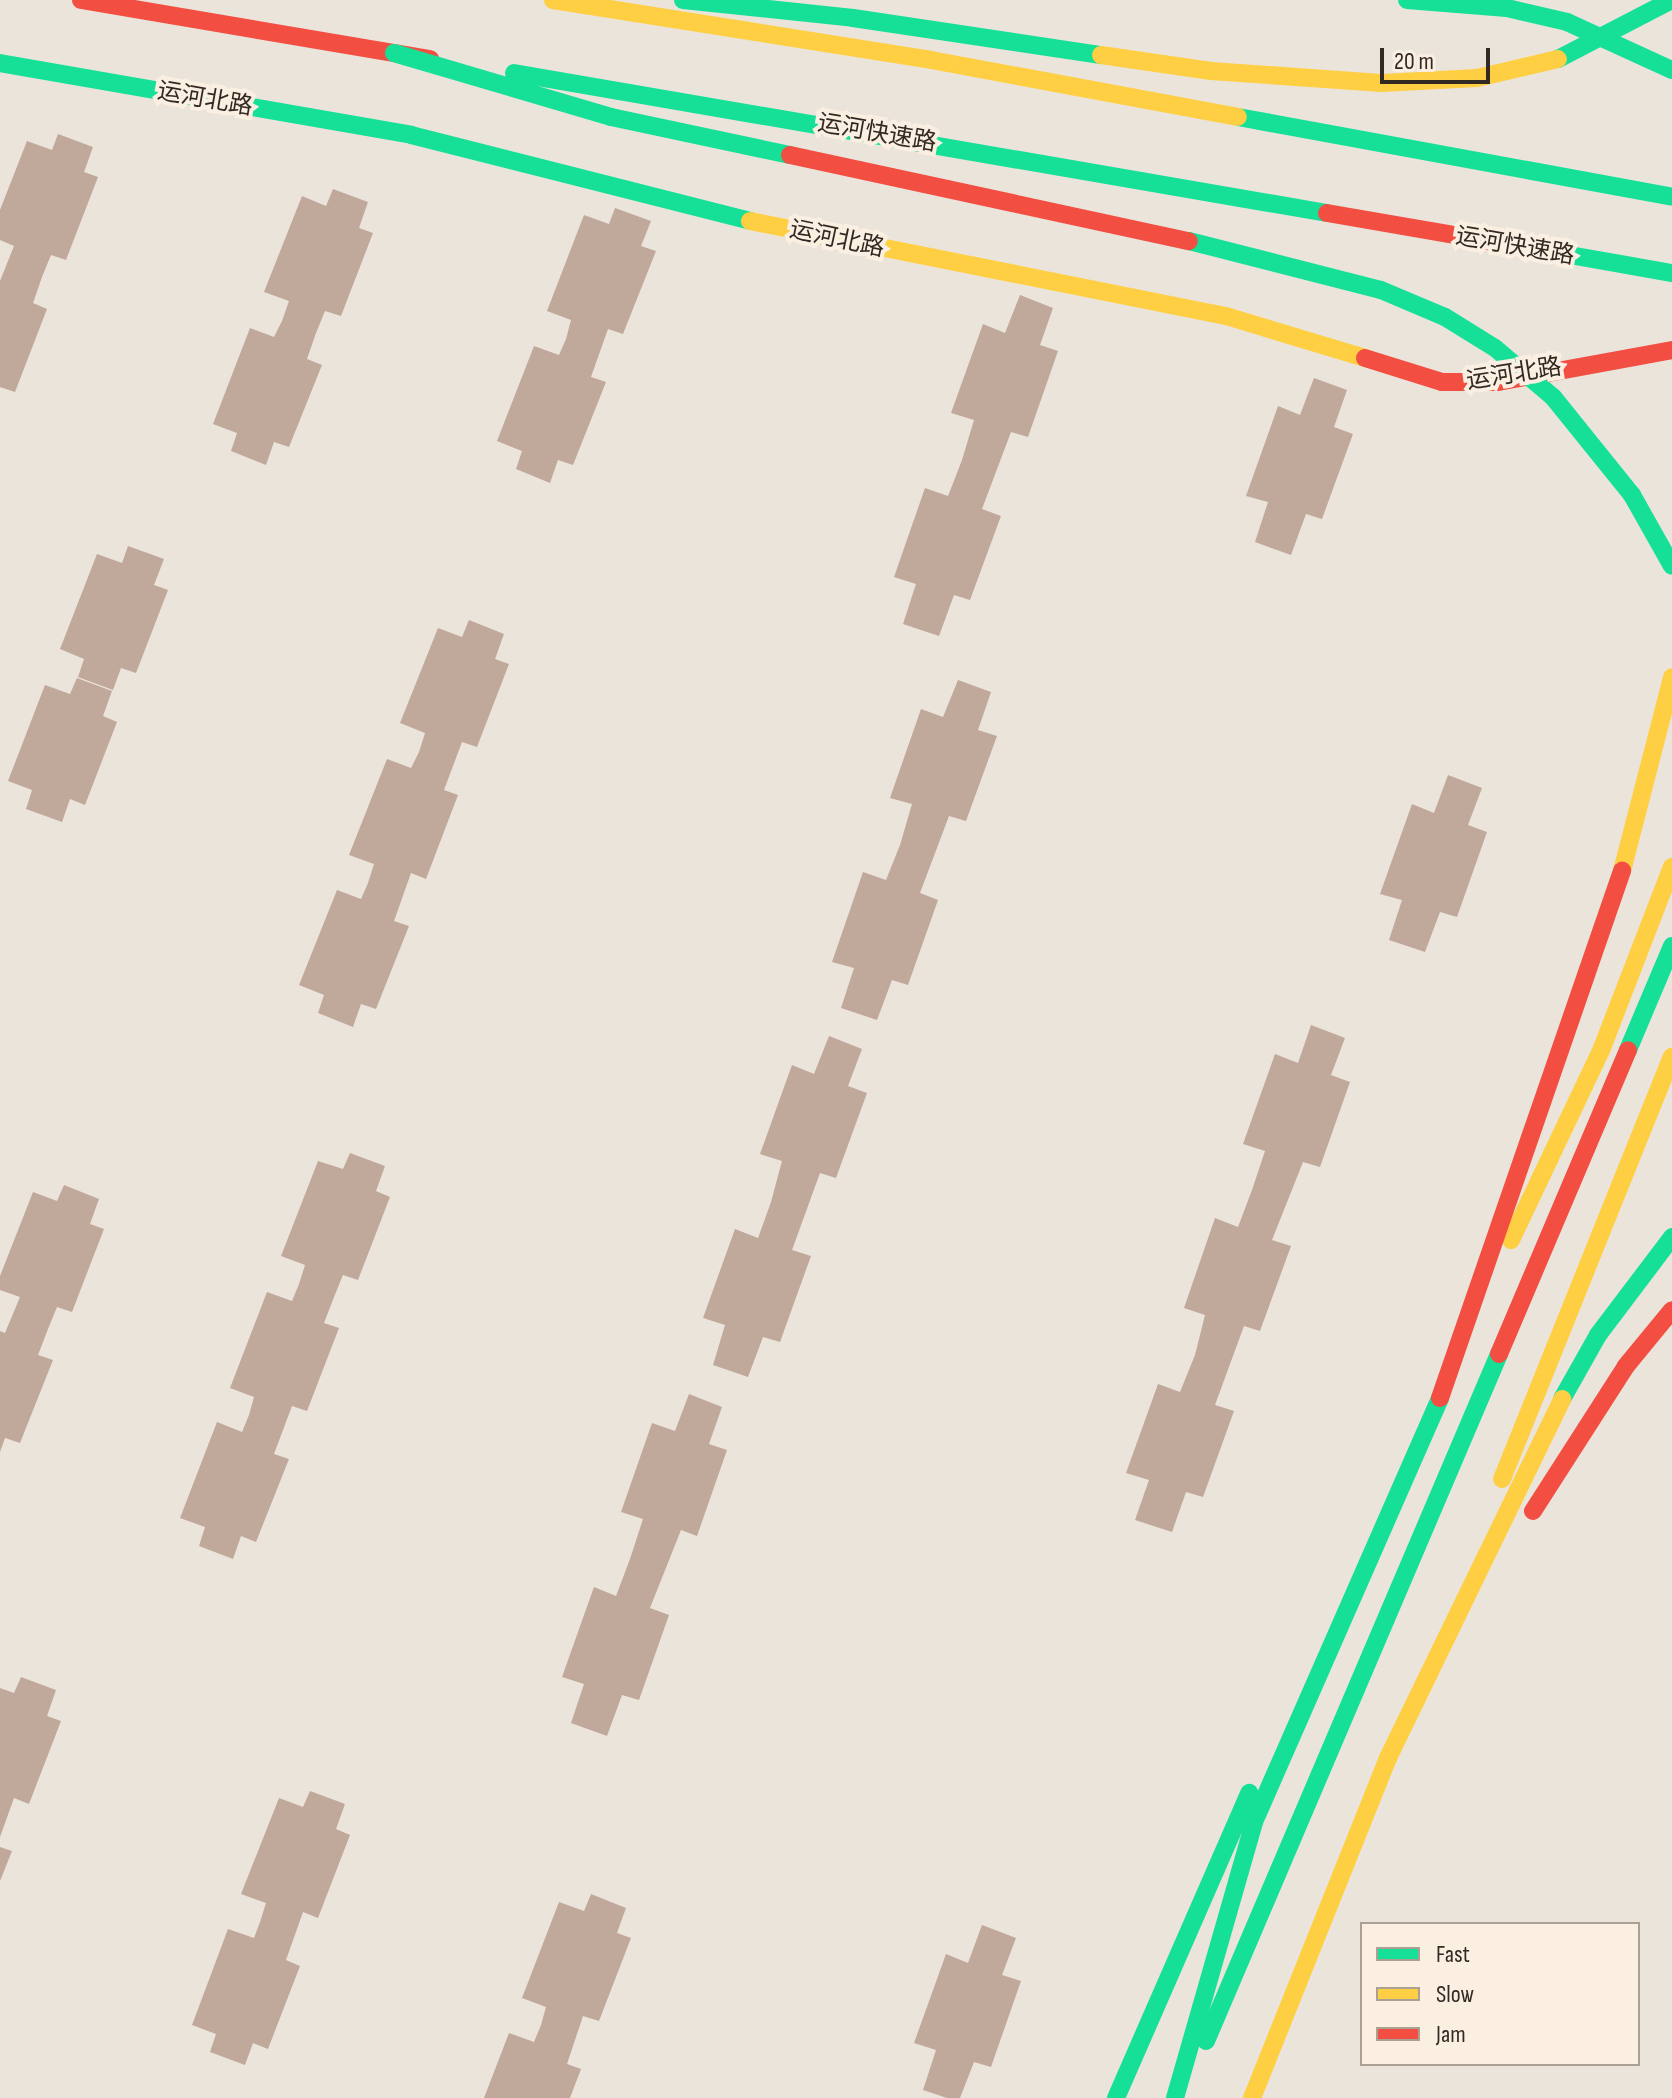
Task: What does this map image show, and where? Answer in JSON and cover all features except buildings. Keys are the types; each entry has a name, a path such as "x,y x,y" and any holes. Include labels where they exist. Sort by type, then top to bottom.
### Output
{"main road":[{"name":"运河快速路","path":"81,0 1672,273"},
{"path":"553,0 931,60 1672,197"},
{"path":"683,0 853,18 1211,71 1382,83 1477,78 1559,59 1672,0"},
{"path":"1407,0 1507,8 1567,22 1672,70"},
{"path":"394,53 611,117 1186,240 1381,290 1445,317 1495,348 1553,397 1632,495 1672,566"},
{"name":"运河北路","path":"0,63 411,135 792,231 1226,316 1442,382 1498,382 1672,350"},
{"path":"1175,2098 1254,1822 1437,1408 1622,871 1672,677"},
{"path":"1116,2098 1190,1919 1602,1048 1672,867"},
{"path":"1182,2098 1672,946"},
{"path":"1265,2098 1572,1297 1672,1057"},
{"path":"1252,2098 1388,1758 1539,1441 1598,1335 1672,1237"},
{"path":"1388,1758 1516,1541 1626,1366 1672,1310"}],"traffic: fast":[{"path":"683,0 853,18 1101,55"},
{"path":"1407,0 1507,8 1567,22 1672,70"},
{"path":"1558,59 1672,0"},
{"path":"394,53 611,117 790,155"},
{"path":"0,63 411,135 750,221"},
{"path":"514,73 1327,213"},
{"path":"1238,117 1672,197"},
{"path":"1189,241 1381,290 1445,317 1495,348 1553,397 1632,495 1672,566"},
{"path":"1564,254 1672,273"},
{"path":"1628,1050 1672,946"},
{"path":"1562,1399 1598,1335 1672,1237"},
{"path":"1206,2041 1499,1354"},
{"path":"1175,2098 1254,1822 1440,1398"},
{"path":"1116,2098 1249,1793"}],"traffic: slow":[{"path":"553,0 931,60 1238,117"},
{"path":"1101,55 1211,71 1382,83 1477,78 1558,59"},
{"path":"750,221 1226,316 1365,358"},
{"path":"1622,871 1672,677"},
{"path":"1511,1240 1602,1048 1672,867"},
{"path":"1502,1479 1672,1057"},
{"path":"1388,1758 1562,1399"},
{"path":"1252,2098 1388,1758"}],"traffic: jam":[{"path":"81,0 430,59"},
{"path":"790,155 1189,241"},
{"path":"1327,213 1564,254"},
{"path":"1365,358 1442,382 1498,382 1672,350"},
{"path":"1440,1398 1622,871"},
{"path":"1499,1354 1628,1050"},
{"path":"1533,1511 1626,1366 1672,1310"}]}
